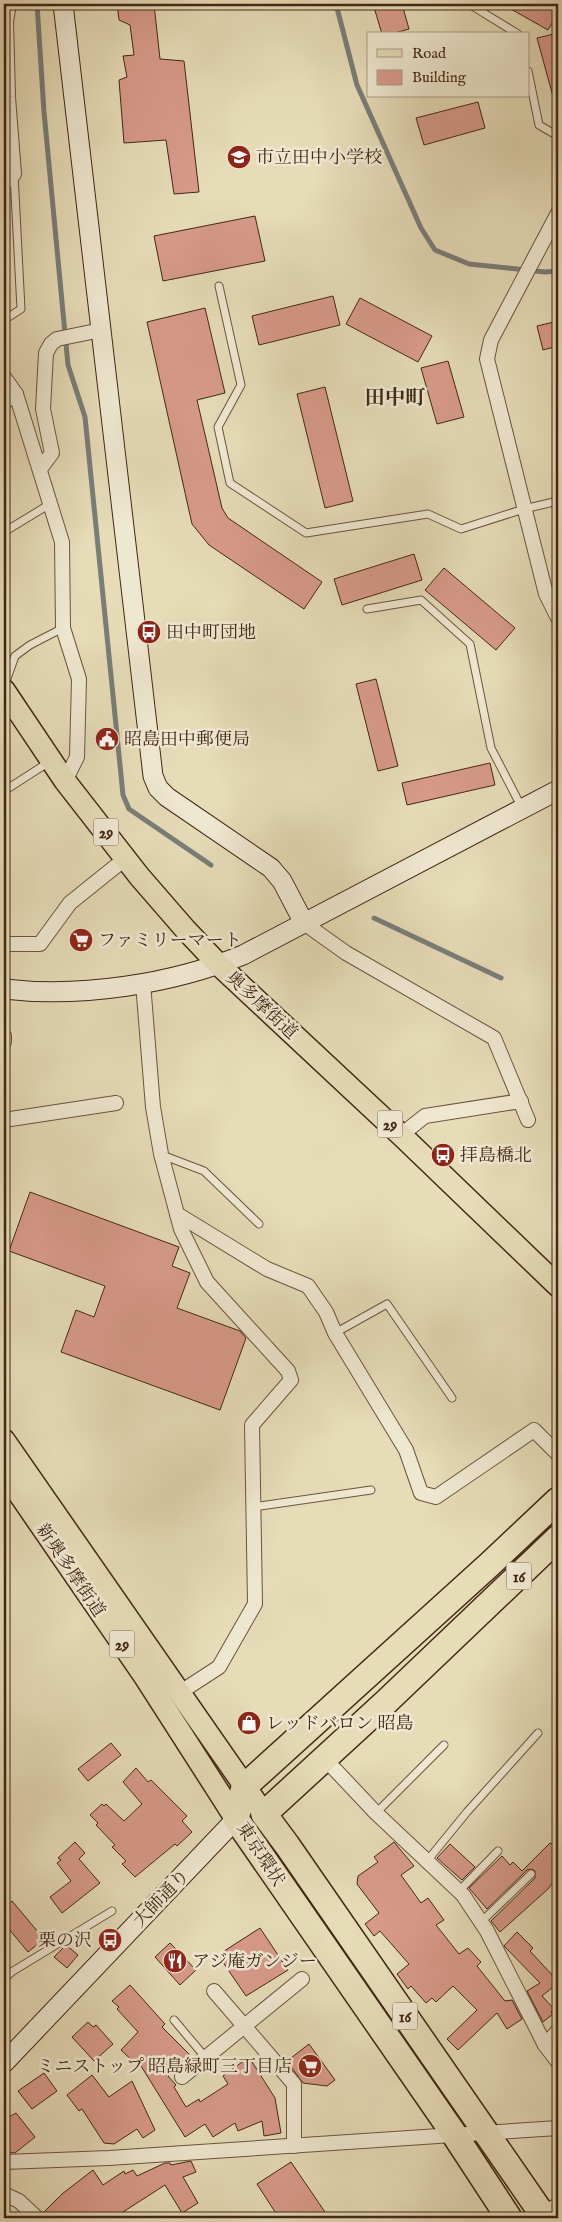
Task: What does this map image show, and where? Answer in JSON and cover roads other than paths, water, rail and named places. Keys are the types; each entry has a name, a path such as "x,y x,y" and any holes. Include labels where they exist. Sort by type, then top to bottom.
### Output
{"highway":[{"name":"16","path":"244,1787 558,1500"},
{"name":"東京環状","path":"548,2210 484,2132 287,1844 264,1814 325,1759 558,1538"},
{"name":"東京環状","path":"244,1787 236,1819 454,2134 509,2218"},
{"path":"236,1819 264,1814"}],"main road":[{"name":"奥多摩街道","path":"4,692 65,781 156,896 219,965 557,1281"},
{"name":"29","path":"4,1440 264,1814"},
{"name":"新奥多摩街道","path":"6,1481 150,1685 236,1819"}],"street":[{"path":"4,184 14,174 6,94 6,21 9,4"},
{"path":"63,4 153,776 158,788 167,797 275,872 304,923 346,953 494,1038 528,1120"},
{"path":"558,213 491,340 487,359 546,594 558,618"},
{"path":"40,469 52,453 42,409 46,353 50,344 63,337 101,330"},
{"path":"4,377 16,394 62,542 62,628 79,679 77,757 65,781"},
{"path":"4,402 16,394"},
{"path":"4,989 89,990 143,983 219,965 243,955 558,790"},
{"path":"4,944 40,944 70,903 126,858"},
{"path":"143,983 150,1083 162,1154 181,1229 207,1282 288,1371 290,1380 252,1425 255,1604 219,1667 179,1693"},
{"path":"4,1036 4,1042"},
{"path":"401,1135 425,1116 520,1101"},
{"path":"4,1120 116,1103"},
{"path":"177,1214 267,1269 308,1286 326,1312 335,1333 406,1450 422,1493 436,1497 534,1430 558,1454"},
{"path":"325,1759 376,1813 459,1891 481,1922 545,2045 558,2062"},
{"name":"大師通り","path":"4,2063 236,1819"},
{"path":"182,2077 302,1979"},
{"path":"214,1991 294,2084 294,2146"},
{"path":"545,2045 558,2031"},
{"path":"4,2162 294,2146 558,2128"},
{"path":"4,2194 19,2202 37,2218"}],"lane":[{"path":"469,4 515,32"},
{"path":"530,81 539,125 558,136"},
{"path":"4,320 20,309 14,174"},
{"path":"219,286 241,385 218,427 230,483 306,533 428,514 461,529 524,509 558,501"},
{"path":"4,532 50,504"},
{"path":"367,609 421,600 470,644 490,748 522,809"},
{"path":"4,692 15,656 30,645 62,628"},
{"path":"4,791 51,761"},
{"path":"162,1154 204,1171 259,1224"},
{"path":"335,1333 386,1304 452,1398"},
{"path":"253,1507 370,1490"},
{"path":"427,1861 467,1812 538,1733"},
{"path":"376,1813 444,1745"},
{"path":"459,1891 498,1851"},
{"path":"481,1922 531,1874"},
{"path":"4,1979 13,1970 112,1911"},
{"path":"174,2020 206,2058"}],"waterway":[{"path":"37,4 44,112 68,365 85,417 123,795 129,809 211,865"},
{"path":"336,4 357,85 421,228 435,250 469,264 545,272 558,271"},
{"path":"374,918 501,978"}],"place":[{"name":"市立田中小学校","path":"239,157"},
{"name":"田中町団地","path":"149,632"},
{"name":"昭島田中郵便局","path":"107,739"},
{"name":"ファミリーマート","path":"81,940"},
{"name":"拝島橋北","path":"443,1155"},
{"name":"レッドバロン 昭島","path":"249,1723"},
{"name":"栗の沢","path":"110,1940"},
{"name":"アジ庵ガンジー","path":"175,1961"},
{"name":"ミニストップ 昭島緑町三丁目店","path":"310,2066"}],"district":[{"name":"田中町","path":"395,397"}]}
